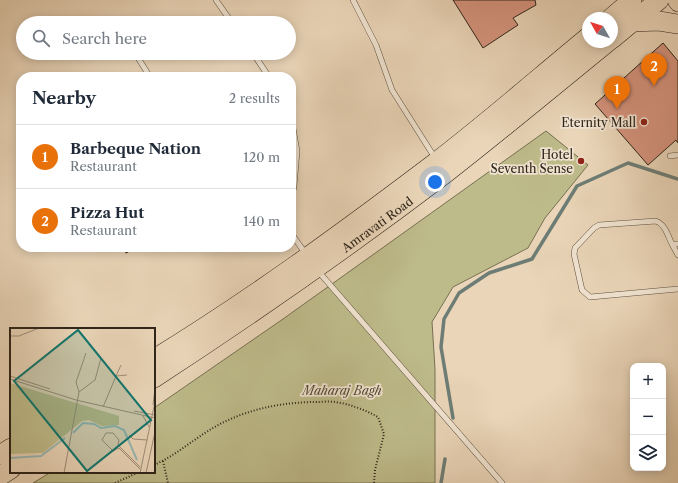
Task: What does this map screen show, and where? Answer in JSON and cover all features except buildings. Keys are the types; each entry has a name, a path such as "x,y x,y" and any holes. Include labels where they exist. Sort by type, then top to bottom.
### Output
{"highway":[{"path":"624,10 659,0"},
{"path":"624,10 659,21 678,24"},
{"path":"618,24 624,10"},
{"name":"Amravati Road","path":"442,167 582,42"},
{"name":"Amravati Road","path":"155,377 202,347 312,262 442,167 600,48"},
{"name":"Amravati Road","path":"155,357 312,262"},
{"path":"0,455 10,449"},
{"path":"0,476 10,470"}],"lane":[{"path":"216,0 227,16"},
{"path":"353,0 376,45 392,90 430,152 442,167"},
{"path":"139,60 147,72"},
{"path":"257,60 265,72"},
{"path":"296,145 296,163"},
{"path":"670,156 678,155"},
{"path":"678,255 663,227 656,221 598,225 575,248 574,254 582,290 590,297 678,289"},
{"path":"296,240 312,262 502,483"},
{"path":"672,244 678,244"}],"path":[{"path":"155,465 163,461 194,439 225,422 263,408 293,402 335,402 365,410 378,417 384,434 375,470 374,483"},
{"path":"163,461 168,483"},
{"path":"115,483 137,473"}],"green space":[{"name":"Maharaj Bagh","path":"546,131 588,165 545,218 528,248 453,287 432,322 435,369 435,483 33,483 49,473 155,473 155,407 283,319"}],"waterway":[{"path":"453,418 441,347 444,319 459,293 489,273 532,259 577,186 628,163 678,179"},
{"path":"441,483 445,459"}],"place":[{"name":"Pizza Hut","path":"654,86"},
{"name":"Barbeque Nation","path":"617,109"},
{"name":"Eternity Mall","path":"644,122"},
{"name":"Hotel Seventh Sense","path":"581,161"}]}
